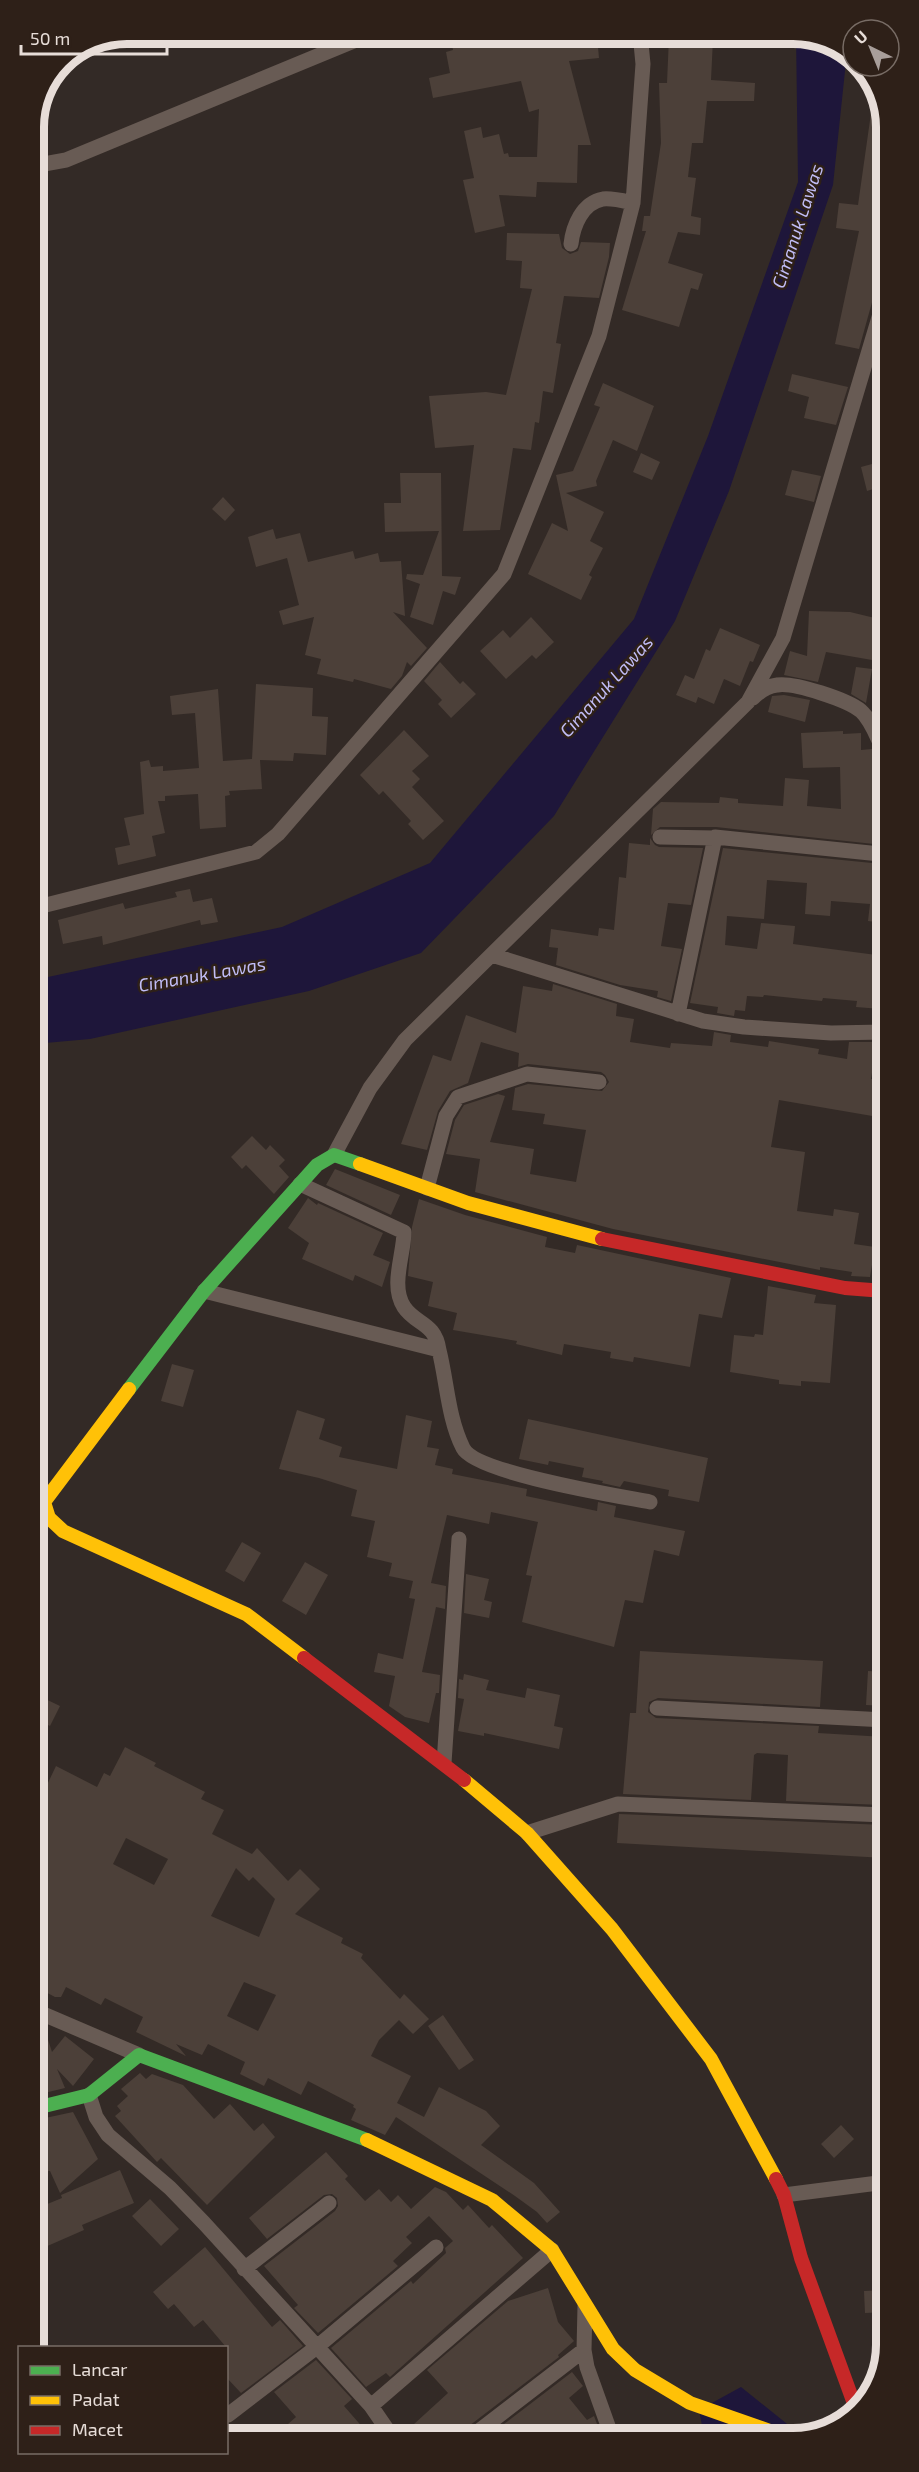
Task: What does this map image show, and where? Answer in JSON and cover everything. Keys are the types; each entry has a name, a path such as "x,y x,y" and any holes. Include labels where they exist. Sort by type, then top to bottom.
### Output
{"street":[{"path":"44,164 66,160 347,44"},
{"path":"44,905 256,852 278,834 504,574 599,336 633,203 643,64 641,44"},
{"path":"570,244 577,218 598,201 607,199 633,203"},
{"path":"748,702 783,638 876,341"},
{"path":"853,2401 801,2258 784,2195 711,2059 612,1929 527,1833 444,1763 246,1614 63,1531 49,1518 44,1502 204,1291 317,1166 334,1155 370,1088 405,1040 748,702 766,687 781,684 842,700 861,711 876,734"},
{"path":"660,837 714,838 717,836 876,854"},
{"path":"678,1014 714,838"},
{"path":"492,955 678,1014 744,1027 831,1033 876,1032"},
{"path":"427,1188 446,1116 458,1097 526,1074 599,1082"},
{"path":"334,1155 468,1203 610,1240 845,1288 876,1288"},
{"path":"300,1184 404,1232 398,1274 404,1307 437,1337 450,1406 464,1450 478,1461 568,1488 650,1502"},
{"path":"204,1291 416,1342 439,1350"},
{"path":"444,1763 459,1539"},
{"path":"657,1708 876,1720"},
{"path":"527,1833 618,1804 876,1815"},
{"path":"44,2014 139,2055 400,2154 492,2200 552,2250 613,2349 636,2370 690,2403 761,2428"},
{"path":"44,2106 89,2095 139,2055"},
{"path":"89,2095 96,2117 108,2135 170,2188 318,2346 371,2406 386,2428"},
{"path":"784,2195 876,2183"},
{"path":"244,2269 329,2203"},
{"path":"228,2415 318,2346 436,2247"},
{"path":"371,2406 552,2250"},
{"path":"585,2306 584,2350 609,2428"},
{"path":"483,2428 584,2350"}],"water":[{"name":"Cimanuk Lawas","path":"796,44 814,46 841,60 841,78 844,78 833,185 729,491 675,621 554,816 421,953 309,991 90,1039 44,1043 44,978 282,927 430,863 634,619 708,436 798,182"},
{"path":"741,2387 792,2428 702,2428 699,2410"}],"building":[{"path":"452,44 598,44 599,58 569,61 591,145 578,145 577,183 537,182 536,197 499,195 505,226 475,233 463,180 474,178 464,131 481,127 483,138 499,134 504,154 508,153 509,157 537,157 539,109 529,112 521,81 433,98 429,78 450,73 446,52 453,50"},
{"path":"669,44 713,44 711,80 755,83 754,101 707,101 703,143 692,143 688,177 696,178 691,216 701,218 700,235 678,232 668,263 703,274 698,290 691,288 679,327 622,310 646,231 642,231 644,216 650,216 661,143 659,83 667,83"},
{"path":"872,103 876,127 876,288 859,349 835,344 859,231 836,228 839,203 858,205"},
{"path":"507,233 559,234 562,248 570,254 578,251 581,242 610,243 609,257 599,298 564,296 556,343 561,344 553,393 543,391 539,423 535,422 531,450 513,448 500,530 463,531 474,445 435,448 429,396 486,392 506,395 532,289 520,288 522,261 506,260"},
{"path":"792,374 848,387 836,425 804,418 809,397 788,391"},
{"path":"603,383 654,406 637,451 613,440 596,481 597,486 566,493 604,512 590,541 603,548 589,575 592,577 581,600 528,574 552,523 568,531 556,475 573,471 600,407 594,405"},
{"path":"641,453 660,462 652,480 633,472"},
{"path":"876,463 876,488 867,491 861,467"},
{"path":"792,470 821,476 814,502 785,495"},
{"path":"400,473 441,473 442,576 461,577 455,595 443,591 433,625 410,617 420,584 406,579 407,574 423,575 439,531 385,532 384,503 401,503"},
{"path":"223,497 235,510 225,521 212,509"},
{"path":"273,529 276,539 300,533 308,562 353,551 355,559 378,553 380,562 401,561 405,616 393,612 427,648 411,666 407,662 402,676 391,689 354,679 353,682 317,674 321,659 305,655 314,617 283,625 279,611 299,605 287,558 256,567 248,537"},
{"path":"809,611 850,612 876,618 872,660 826,652 818,682 784,675 790,651 807,656"},
{"path":"531,617 554,642 536,659 532,655 506,679 480,651 503,630 510,638"},
{"path":"720,628 760,645 753,662 750,661 740,686 724,679 714,704 698,697 696,703 676,695 685,675 694,679 706,649 710,651"},
{"path":"440,662 460,684 463,681 476,694 451,718 438,704 442,700 424,681"},
{"path":"856,667 872,669 866,703 851,694"},
{"path":"256,684 313,688 312,716 328,717 326,755 294,753 293,761 260,760 262,789 229,791 230,795 225,796 226,827 200,829 198,794 165,796 165,801 158,801 165,833 152,836 156,856 118,865 115,848 130,845 124,818 144,814 140,762 149,760 151,767 163,766 163,771 199,768 195,713 172,715 170,696 218,689 223,761 252,759"},
{"path":"784,695 810,700 805,722 768,712 772,696"},
{"path":"404,730 429,756 412,771 420,779 412,787 444,821 423,840 408,824 411,821 383,791 379,795 360,775"},
{"path":"843,731 843,734 861,733 861,750 872,749 874,768 876,768 876,843 716,827 660,827 651,835 653,809 661,802 719,803 720,797 738,799 738,803 783,806 785,778 809,780 807,806 841,809 840,767 803,768 801,733"},
{"path":"650,838 659,847 703,848 691,905 668,903 661,946 682,949 671,1001 657,997 658,991 620,985 556,965 558,948 549,947 551,929 598,936 599,928 614,930 619,877 626,878 629,843 650,845"},
{"path":"723,848 872,863 872,873 876,873 876,922 868,921 870,904 831,901 830,916 805,914 807,883 767,880 764,919 727,916 725,945 757,949 761,923 795,926 793,944 876,955 876,1009 856,1007 857,1001 823,998 822,1001 764,995 763,997 747,996 745,1011 735,1010 734,1016 717,1013 718,1007 690,1003"},
{"path":"190,889 193,902 212,898 218,922 201,925 200,920 103,945 102,936 63,944 58,920 123,903 125,909 177,897 175,892"},
{"path":"553,984 617,1004 616,1016 634,1019 630,1042 670,1048 671,1043 712,1046 714,1032 731,1035 730,1042 768,1047 769,1041 819,1049 818,1054 847,1059 849,1042 876,1042 871,1079 876,1079 876,1117 779,1100 771,1147 805,1152 797,1211 833,1216 834,1209 859,1213 854,1244 875,1247 870,1277 851,1276 852,1272 820,1267 820,1270 613,1229 475,1192 480,1159 446,1154 455,1120 464,1105 498,1094 505,1096 490,1142 534,1149 530,1174 576,1182 586,1130 543,1124 545,1114 512,1110 515,1088 528,1084 602,1091 609,1082 601,1072 528,1064 518,1067 519,1053 481,1042 468,1083 450,1091 438,1111 427,1150 401,1144 433,1055 451,1061 466,1015 516,1033 523,986 552,991"},
{"path":"252,1136 266,1150 270,1145 285,1160 279,1166 289,1177 274,1194 246,1165 242,1169 231,1157"},
{"path":"335,1169 400,1195 391,1215 326,1185"},
{"path":"308,1198 317,1205 318,1203 383,1233 373,1255 390,1262 382,1287 355,1275 353,1281 302,1259 309,1243 288,1228"},
{"path":"419,1199 465,1215 547,1237 545,1247 575,1253 577,1245 731,1278 722,1318 699,1314 690,1367 634,1357 633,1362 610,1358 611,1352 564,1344 562,1355 516,1344 517,1341 453,1330 457,1313 428,1306 433,1282 408,1276 412,1227"},
{"path":"768,1286 816,1295 814,1303 836,1305 830,1383 801,1381 801,1386 779,1384 779,1380 730,1372 734,1335 754,1337 755,1334 763,1335"},
{"path":"172,1364 194,1370 183,1407 161,1401"},
{"path":"297,1410 325,1419 319,1439 342,1447 339,1457 397,1469 406,1415 432,1421 427,1447 439,1449 435,1465 453,1469 452,1474 527,1489 526,1496 597,1511 598,1502 616,1506 614,1517 685,1531 679,1556 654,1550 643,1603 625,1600 614,1647 522,1622 532,1576 526,1575 538,1522 491,1512 489,1524 447,1515 431,1583 446,1586 445,1609 436,1607 422,1672 440,1675 439,1693 436,1693 429,1723 405,1717 389,1706 395,1676 374,1672 378,1653 403,1659 415,1599 409,1598 413,1581 389,1576 392,1563 367,1557 375,1521 351,1516 357,1490 279,1469"},
{"path":"528,1419 708,1458 699,1502 668,1496 669,1490 624,1481 620,1487 602,1483 603,1481 582,1477 584,1468 549,1461 548,1465 519,1459"},
{"path":"242,1542 261,1553 244,1582 225,1571"},
{"path":"305,1562 328,1575 306,1615 282,1601"},
{"path":"466,1574 489,1579 484,1600 492,1602 489,1618 464,1613"},
{"path":"640,1651 823,1661 820,1707 658,1698 649,1702 648,1712 656,1718 819,1726 818,1733 876,1736 876,1805 786,1801 788,1755 757,1753 754,1755 751,1800 623,1794 630,1713 636,1713"},
{"path":"868,1671 876,1671 876,1706 866,1705"},
{"path":"464,1674 489,1680 486,1690 525,1698 527,1688 560,1695 554,1726 563,1728 559,1749 484,1733 484,1736 458,1731 464,1699 458,1698 459,1679 463,1680"},
{"path":"44,1698 60,1706 50,1726 44,1723"},
{"path":"125,1747 156,1763 154,1766 205,1792 201,1799 224,1810 212,1834 252,1854 257,1848 288,1881 300,1869 320,1889 295,1914 343,1938 341,1943 363,1954 361,1958 400,1999 404,1994 429,2019 413,2034 399,2020 379,2040 371,2056 411,2076 397,2103 424,2117 439,2087 486,2111 500,2126 481,2145 534,2183 560,2212 547,2223 537,2212 515,2196 396,2117 385,2135 351,2120 356,2109 354,2105 308,2081 301,2095 268,2078 264,2086 240,2074 245,2062 208,2044 202,2055 176,2044 186,2056 136,2032 143,2017 105,1998 101,2005 66,1987 61,1997 55,1997 44,1991 44,1791 56,1766 97,1787 104,1773 110,1776","holes":["126,1838 168,1859 154,1885 113,1864","236,1868 249,1881 253,1877 275,1899 259,1937 211,1916","244,1982 276,1995 258,2031 227,2016"]},
{"path":"619,1814 876,1825 876,1857 617,1843"},
{"path":"443,2015 474,2060 459,2070 428,2026"},
{"path":"44,2027 52,2052 65,2036 94,2059 73,2086 57,2069 65,2088 44,2093"},
{"path":"140,2073 146,2079 152,2074 183,2085 214,2119 230,2104 254,2131 263,2123 275,2137 207,2205 161,2158 157,2162 115,2116 121,2111 117,2106 128,2096 121,2089"},
{"path":"73,2112 98,2159 60,2193 50,2171 44,2171 44,2118"},
{"path":"841,2125 854,2139 834,2158 821,2144"},
{"path":"326,2152 348,2176 345,2179 365,2201 379,2189 391,2202 398,2195 411,2209 435,2187 446,2192 463,2210 468,2205 489,2228 492,2225 523,2258 390,2377 386,2373 366,2387 331,2348 411,2281 413,2284 446,2253 445,2248 453,2241 429,2216 406,2237 412,2243 393,2261 398,2266 318,2333 294,2308 298,2305 264,2266 335,2211 338,2206 337,2198 332,2194 324,2195 267,2239 249,2218"},
{"path":"120,2170 134,2203 82,2225 84,2230 44,2248 44,2213 48,2211 45,2205 62,2198 61,2195"},
{"path":"150,2199 179,2229 161,2246 132,2216"},
{"path":"205,2247 272,2327 280,2320 303,2346 241,2393 228,2379 228,2346 225,2346 203,2320 194,2327 174,2304 168,2309 153,2292"},
{"path":"548,2288 558,2322 574,2341 558,2355 559,2357 466,2428 410,2428 448,2393 427,2370 508,2301"},
{"path":"876,2290 876,2312 865,2313 864,2291"},
{"path":"316,2360 352,2399 344,2406 363,2428 283,2428 296,2417 274,2392"},
{"path":"572,2372 583,2386 569,2398 587,2420 594,2416 599,2428 499,2428"}],"traffic: fast":[{"path":"129,1389 204,1291 317,1165 334,1155 360,1164"},
{"path":"44,2106 89,2095 139,2055 367,2140"}],"traffic: slow":[{"path":"360,1164 468,1203 602,1239"},
{"path":"129,1389 44,1502 49,1518 63,1531 246,1614 304,1658"},
{"path":"464,1780 527,1833 612,1929 711,2059 776,2179"},
{"path":"367,2140 492,2200 552,2250 613,2349 635,2370 690,2403 761,2428"}],"traffic: jam":[{"path":"602,1239 845,1288 876,1290"},
{"path":"304,1658 464,1780"},
{"path":"776,2179 784,2195 801,2258 853,2401"}]}
